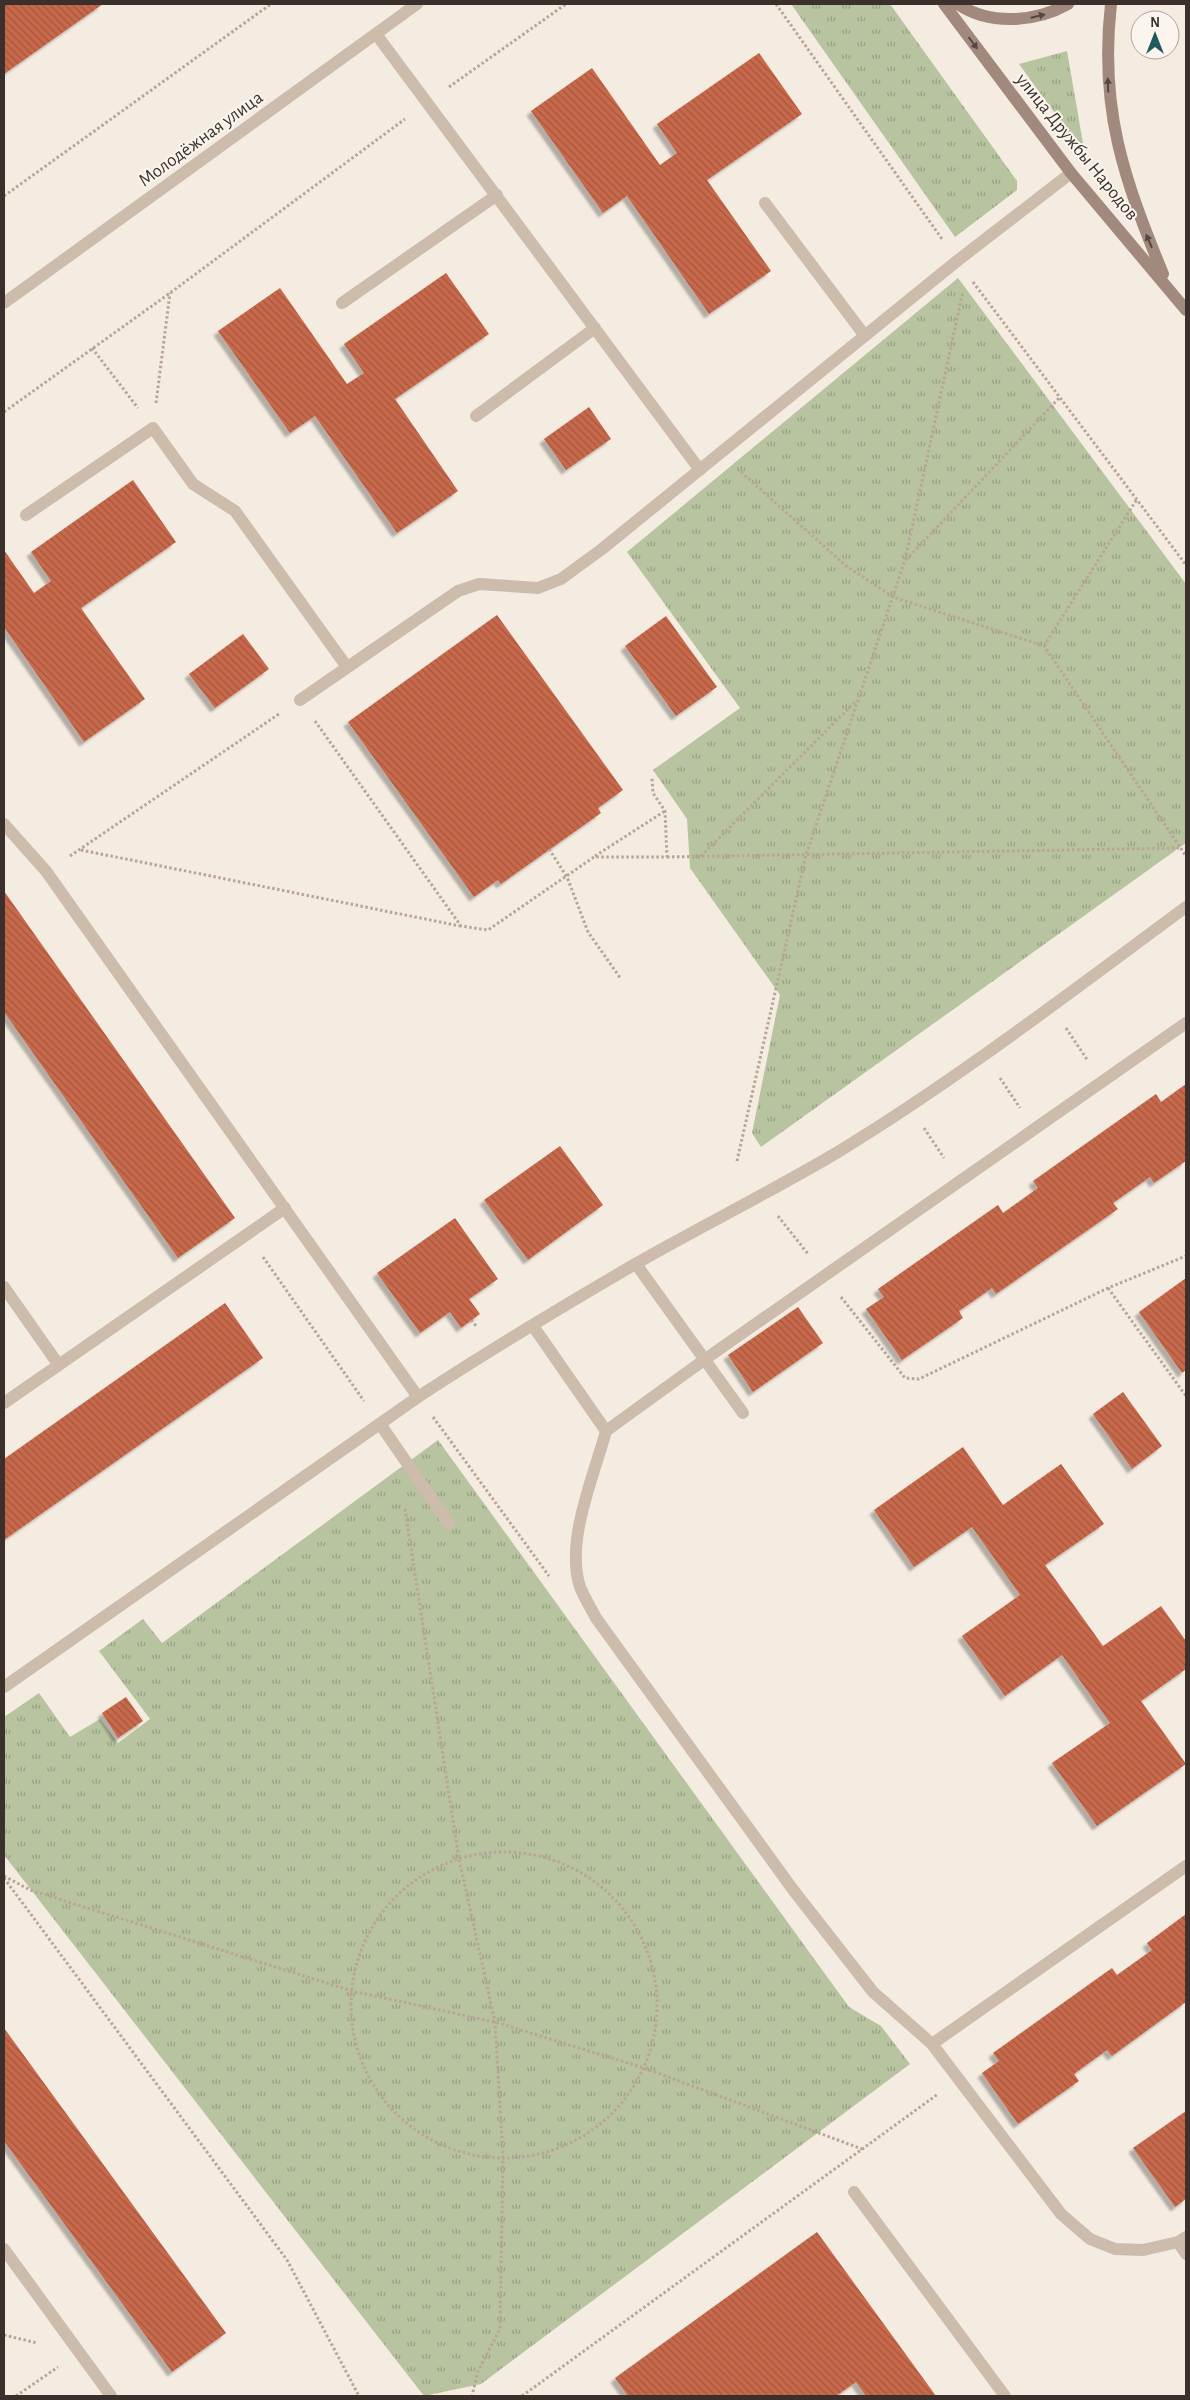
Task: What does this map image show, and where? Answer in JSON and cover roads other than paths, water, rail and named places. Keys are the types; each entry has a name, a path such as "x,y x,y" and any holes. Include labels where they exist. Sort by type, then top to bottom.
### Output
{"main road":[{"name":"улица Дружбы Народов","path":"944,4 1071,173 1168,286 1186,310"},
{"path":"958,4 966,10 995,18 1024,19 1053,12 1068,4"},
{"path":"1111,4 1107,55 1108,95 1114,134 1125,177 1168,286"}],"street":[{"name":"Молодёжная улица","path":"4,303 417,4"},
{"path":"376,34 700,470"},
{"path":"300,700 458,592 479,584 538,588 561,579 602,549 958,261 1071,173"},
{"path":"342,303 497,195"},
{"path":"765,203 865,336"},
{"path":"476,416 595,328"},
{"path":"26,515 153,428 193,484 235,511 347,667"},
{"path":"4,824 46,871 418,1397"},
{"path":"4,1687 418,1397 636,1264 835,1153 910,1107 1052,1006 1186,907"},
{"path":"1186,1023 704,1360 606,1431 578,1534 575,1559 580,1587 596,1618 794,1891 867,1985 932,2044 1061,2214 1090,2239 1115,2249 1142,2250 1182,2240 1186,2254"},
{"path":"4,1403 285,1208"},
{"path":"636,1264 743,1413"},
{"path":"4,1287 58,1364"},
{"path":"533,1326 606,1431"},
{"path":"380,1424 449,1524"},
{"path":"932,2044 1186,1866"},
{"path":"854,2192 1005,2396"},
{"path":"4,2249 111,2396"}]}
